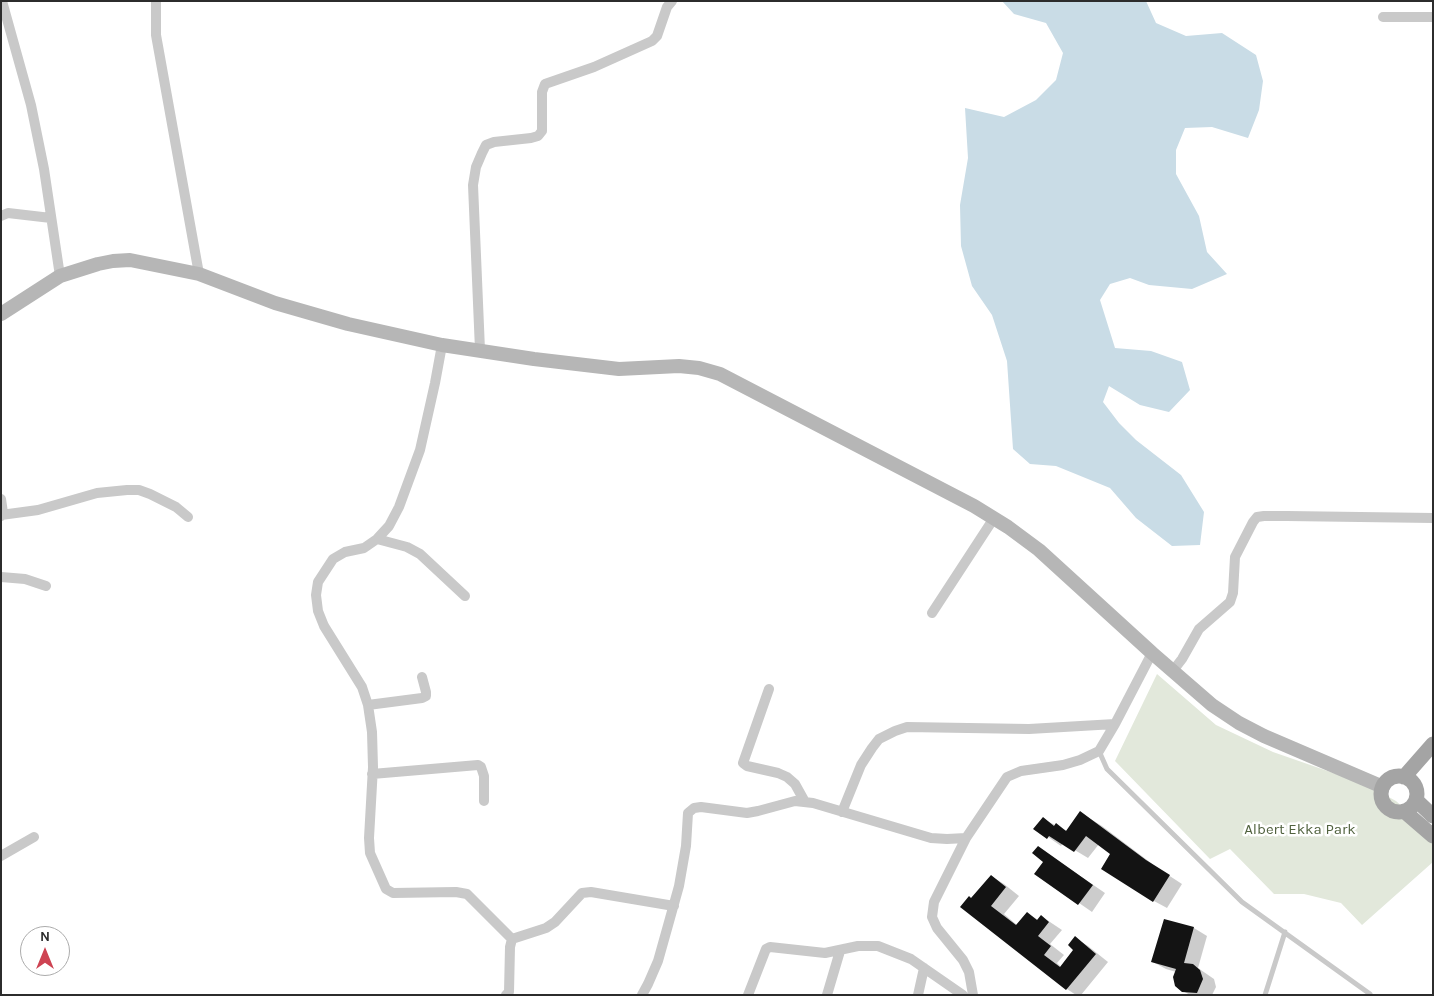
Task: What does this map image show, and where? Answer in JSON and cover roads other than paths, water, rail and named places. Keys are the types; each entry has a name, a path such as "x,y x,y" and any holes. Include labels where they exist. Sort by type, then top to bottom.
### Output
{"main road":[{"path":"1433,744 1404,777 1389,780 1381,793 1384,804 1393,811 1404,812 1433,836"},
{"path":"1404,777 1416,789 1416,800 1404,812"},
{"path":"1416,800 1432,814"}],"street":[{"path":"2,1 31,105 44,169 60,276"},
{"path":"156,1 156,35 199,274"},
{"path":"480,350 473,185 476,167 482,153 486,146 494,142 538,136 542,131 542,92 545,84 594,67 652,41 657,36 667,7 672,1"},
{"path":"1383,17 1433,17"},
{"path":"1,216 8,213 51,218"},
{"path":"1,314 60,276 98,264 130,260 199,274 275,303 348,324 442,345 534,359 619,369 679,366 699,368 720,374 914,474 994,518 1039,550 1172,672 1212,705 1239,723 1264,736 1383,787"},
{"path":"442,345 436,383 420,450 399,507 389,526 377,538 364,548 345,552 334,559 318,582 316,595 318,611 324,626 362,686 368,705 372,732 370,853 386,889 393,893 456,892 467,894 512,938"},
{"path":"1,499 1,516 38,510 97,493 139,490 176,507 188,517"},
{"path":"1172,672 1182,659 1199,629 1230,602 1233,593 1235,557 1257,517 1433,518"},
{"path":"932,613 994,518"},
{"path":"377,538 407,547 420,554 465,596"},
{"path":"1,577 25,579 46,586"},
{"path":"973,995 969,972 963,960 937,928 932,917 934,902 966,838 1007,777 1021,771 1063,765 1080,760 1098,751 1115,724 1152,653"},
{"path":"368,705 426,696 422,677"},
{"path":"769,689 743,762 747,766 787,777 796,784 805,802"},
{"path":"842,812 861,765 872,748 880,739 907,727 1029,729 1115,724"},
{"path":"372,774 478,765 481,767 484,776 484,801"},
{"path":"642,995 658,961 674,906 686,846 688,813 694,808 701,807 747,813 795,801 805,802 814,803 931,838 947,840 966,838"},
{"path":"1,856 34,837"},
{"path":"512,938 546,928 555,922 582,893 591,892 674,906"},
{"path":"506,995 509,992 512,938"},
{"path":"752,994 766,949 770,947 825,953 858,946 878,946 911,959 963,995"},
{"path":"827,995 840,951"},
{"path":"918,995 924,968"}],"lane":[{"path":"1098,751 1107,769 1242,902 1370,994"},
{"path":"1265,995 1285,932"}],"water":[{"path":"1002,1 1146,1 1156,23 1186,36 1222,33 1256,55 1263,81 1259,110 1248,138 1212,127 1185,128 1176,150 1176,174 1199,216 1207,252 1227,274 1192,289 1149,285 1130,278 1110,284 1100,300 1115,348 1151,351 1182,362 1190,390 1169,412 1140,405 1109,386 1103,402 1119,423 1136,440 1181,475 1204,512 1200,545 1172,546 1136,518 1110,488 1056,466 1030,464 1013,449 1007,361 992,315 972,286 961,246 960,205 968,158 965,108 1004,117 1036,100 1056,80 1063,53 1046,23 1014,14"}],"park label":[{"name":"Albert Ekka Park","path":"1300,830"}]}
